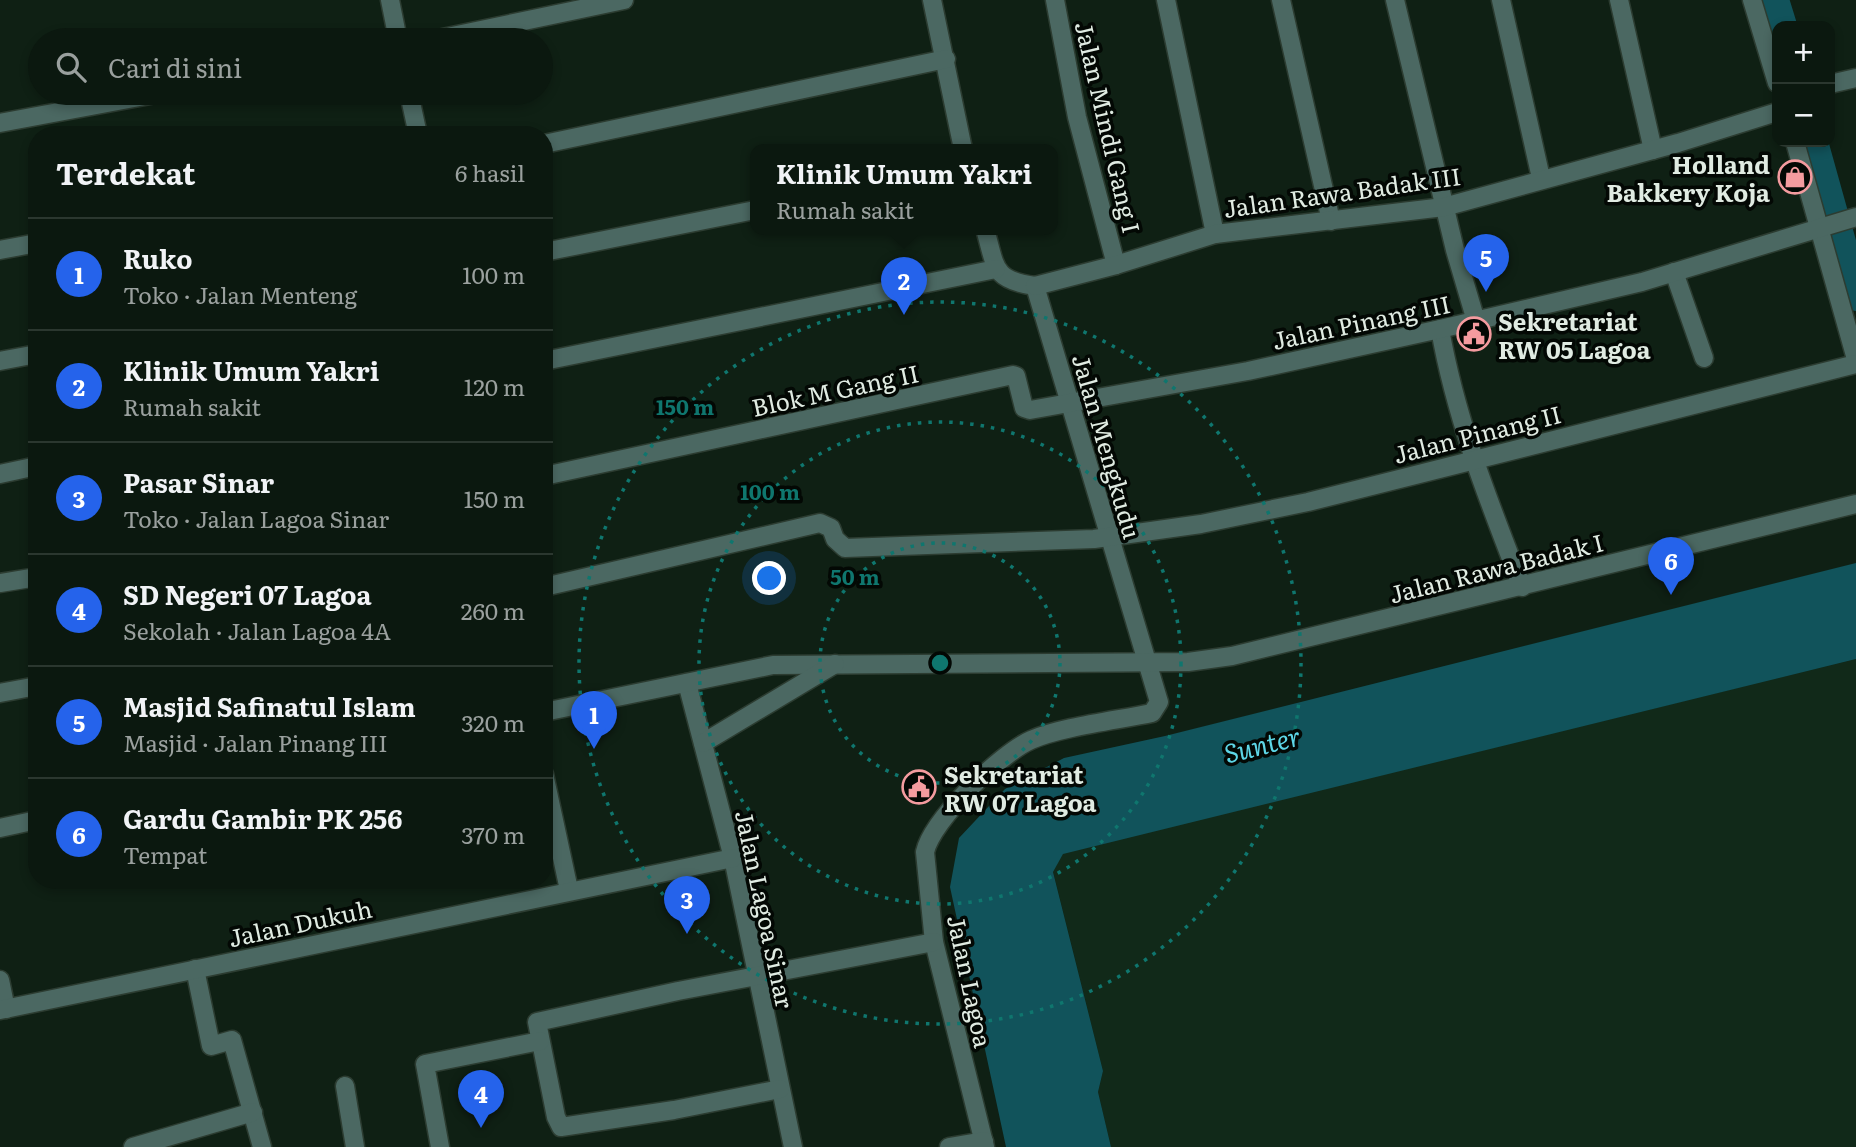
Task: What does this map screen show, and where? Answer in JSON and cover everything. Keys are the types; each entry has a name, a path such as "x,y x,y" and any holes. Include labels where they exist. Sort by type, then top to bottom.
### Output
{"street":[{"path":"390,0 396,28"},
{"path":"490,28 624,0"},
{"path":"932,0 962,144"},
{"name":"Jalan Mindi Gang I","path":"1055,0 1077,117 1116,265"},
{"path":"1166,0 1215,234"},
{"path":"1281,0 1331,221"},
{"path":"1395,0 1444,207 1476,321"},
{"path":"1501,0 1541,178"},
{"path":"1619,0 1653,150"},
{"path":"1752,0 1772,66"},
{"path":"553,142 946,59"},
{"path":"1835,83 1856,78"},
{"path":"0,123 97,105"},
{"path":"412,105 416,126"},
{"name":"Jalan Rawa Badak III","path":"1035,286 1116,265 1215,234 1444,207 1541,178 1653,150 1772,114"},
{"path":"1798,147 1839,221 1856,361"},
{"path":"553,250 750,211"},
{"name":"Jalan Pinang III","path":"1070,401 1248,371 1440,330 1674,272 1839,221"},
{"path":"987,235 996,269 1010,282 1035,286"},
{"path":"0,250 28,245"},
{"path":"553,359 996,269"},
{"path":"1674,272 1704,358"},
{"name":"Jalan Mengkudu","path":"937,825 980,778 1027,741 1152,713 1159,702 1101,538 1070,401 1035,286"},
{"path":"1440,330 1455,404 1472,459 1522,587"},
{"path":"0,361 28,356"},
{"name":"Jalan Pinang II","path":"553,585 820,523 831,528 835,539 845,548 1101,538 1201,524 1308,502 1856,361"},
{"name":"Blok M Gang II","path":"553,474 1013,375 1016,376 1024,408 1030,410 1070,401"},
{"path":"0,474 28,468"},
{"name":"Jalan Rawa Badak I","path":"553,710 773,665 838,662 1188,662 1232,656 1856,504"},
{"path":"0,583 28,578"},
{"path":"703,743 838,662"},
{"name":"Jalan Lagoa Sinar","path":"687,683 733,858 755,977 793,1147"},
{"path":"0,693 28,688"},
{"path":"553,816 569,890"},
{"path":"0,828 28,822"},
{"name":"Jalan Lagoa","path":"937,825 925,852 934,942 984,1144"},
{"name":"Jalan Dukuh","path":"3,1009 733,858"},
{"path":"780,1089 674,1110 561,1127 556,1117 537,1022 540,1019 934,942"},
{"path":"195,969 211,1046 232,1041 262,1147"},
{"path":"0,980 3,1009"},
{"path":"440,1147 425,1064 540,1041"},
{"path":"345,1086 355,1147"},
{"path":"132,1147 253,1112"},
{"path":"949,1147 984,1144"}],"shaded area":[{"path":"1856,659 1856,1147 1111,1147 1098,1092 1103,1071 1053,871 1063,853"}],"water":[{"name":"Sunter","path":"1856,563 1856,659 1063,854 1053,872 1103,1071 1098,1092 1111,1147 1006,1147 950,887 959,838 1005,789 1064,758 1165,736"}],"waterway":[{"path":"1774,0 1780,21"},
{"path":"1814,147 1856,296"}],"place":[{"name":"Holland Bakkery Koja","path":"1795,177"},
{"name":"Masjid Safinatul Islam","path":"1486,292"},
{"name":"Klinik Umum Yakri","path":"904,315"},
{"name":"Sekretariat RW 05 Lagoa","path":"1474,334"},
{"name":"Gardu Gambir PK 256","path":"1671,595"},
{"name":"Ruko","path":"594,749"},
{"name":"Sekretariat RW 07 Lagoa","path":"919,787"},
{"name":"Pasar Sinar","path":"687,934"},
{"name":"SD Negeri 07 Lagoa","path":"481,1128"}]}
